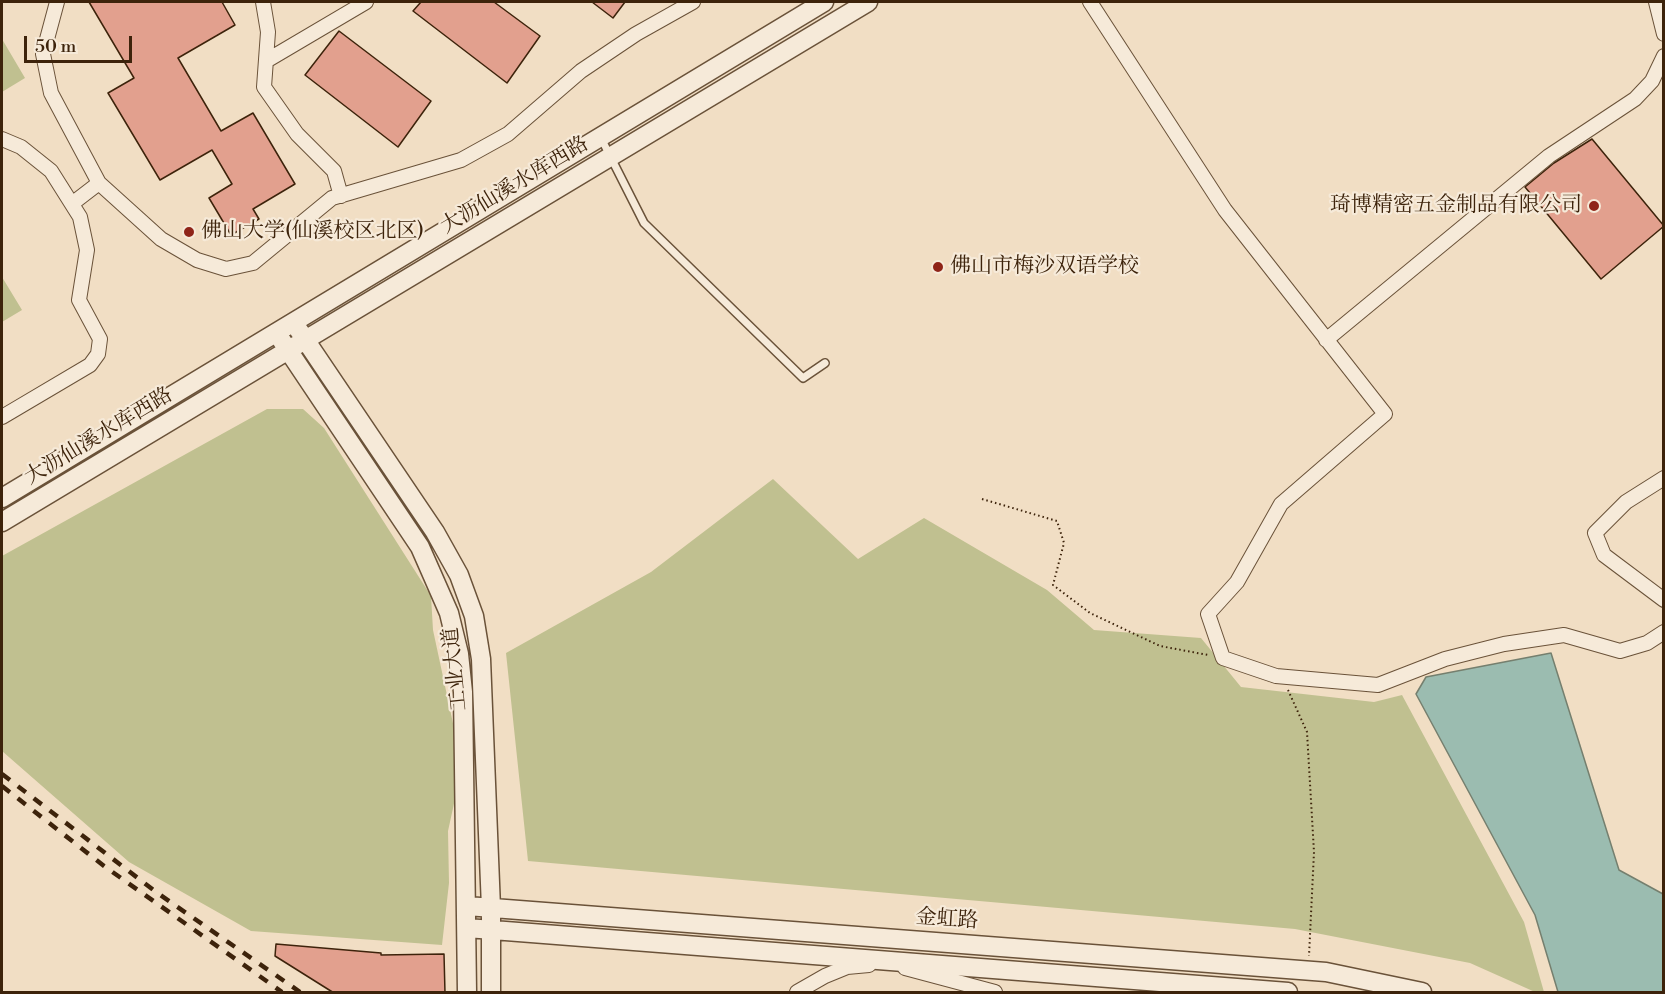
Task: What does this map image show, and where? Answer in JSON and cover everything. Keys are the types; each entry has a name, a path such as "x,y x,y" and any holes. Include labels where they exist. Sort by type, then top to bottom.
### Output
{"street":[{"path":"57,2 43,54 51,93 99,183 161,239 197,261 226,268 254,263 332,198 461,160 508,134 581,71 636,34 693,2"},
{"path":"263,2 268,32 264,87 297,134 334,171 341,196"},
{"path":"266,61 366,2"},
{"path":"2,498 824,2"},
{"name":"大沥仙溪水库西路","path":"2,522 868,2"},
{"path":"1090,2 1225,210 1385,414 1281,504 1237,582 1208,614 1223,658 1282,677 1378,685 1445,659 1504,644 1564,635 1620,651 1647,643 1664,632"},
{"path":"1656,2 1664,34"},
{"path":"1326,340 1549,156 1635,99 1652,81 1664,56"},
{"path":"2,139 21,147 51,171 80,217 87,250 79,300 100,339 98,354 90,365 2,417"},
{"path":"73,203 99,183"},
{"name":"工业大道","path":"294,321 435,532 459,575 474,616 481,658 491,908 491,993"},
{"name":"工业大道","path":"276,332 420,547 449,613 459,654 463,692 467,993"},
{"path":"1664,478 1626,502 1595,533 1604,555 1664,600"},
{"name":"金虹路","path":"467,906 1308,970 1390,984 1422,993"},
{"path":"467,928 1288,993"},
{"path":"797,993 825,976 847,967 888,963 995,993"}],"lane":[{"path":"600,136 644,223 660,240 803,378 825,363"}],"path":[{"path":"982,498 1057,521 1064,543 1053,585 1090,614 1160,646 1223,658"},
{"path":"1282,677 1307,732 1314,852 1308,970"}],"green space":[{"path":"2,39 25,78 2,92"},
{"path":"2,277 22,310 2,322"},
{"path":"267,409 303,409 324,428 431,596 433,630 457,742 457,790 448,831 449,883 442,945 251,931 129,862 2,751 2,556"},
{"path":"773,479 858,559 924,518 1047,590 1094,630 1201,638 1241,687 1374,702 1402,695 1524,922 1544,992 1535,992 1470,963 1295,929 528,861 506,653 651,572"}],"water":[{"path":"1551,653 1619,870 1663,894 1663,992 1558,992 1535,915 1416,694 1426,677"}],"building":[{"path":"89,2 222,2 235,25 178,58 221,131 253,113 295,184 253,209 259,219 231,235 209,198 232,184 212,150 160,180 108,93 134,78"},
{"path":"421,2 494,2 540,36 507,83 413,11"},
{"path":"592,2 625,2 613,18"},
{"path":"339,31 431,101 398,147 305,75"},
{"name":"琦博精密五金制品有限公司","path":"1592,139 1664,226 1601,279 1525,187 1554,163"},
{"path":"276,944 381,953 381,955 444,954 445,993 334,993 275,956"}],"railway":[{"path":"2,774 156,892 300,992"},
{"path":"2,786 104,866 282,992"}],"place":[{"name":"琦博精密五金制品有限公司","path":"1594,206"},
{"name":"佛山大学(仙溪校区北区)","path":"189,232"},
{"name":"佛山市梅沙双语学校","path":"938,267"}]}
